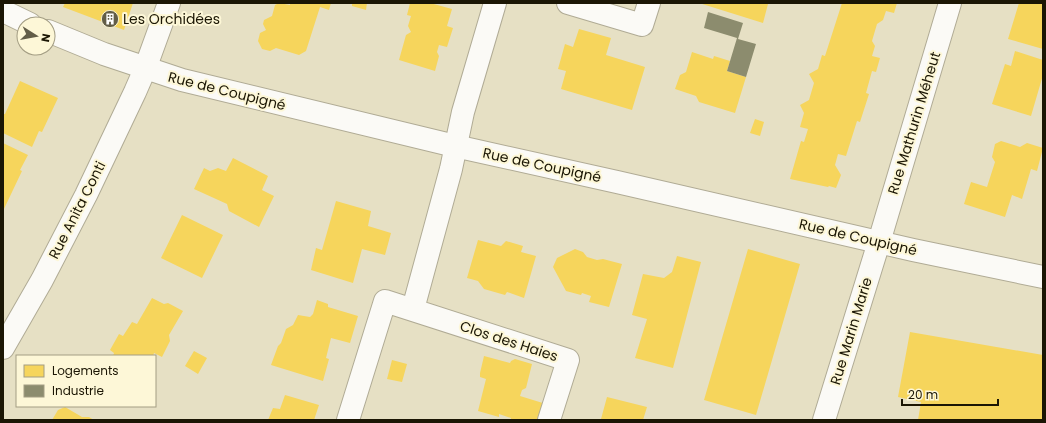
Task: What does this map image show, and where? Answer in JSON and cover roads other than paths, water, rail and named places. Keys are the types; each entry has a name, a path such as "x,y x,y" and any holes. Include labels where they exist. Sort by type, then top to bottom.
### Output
{"street":[{"name":"Rue Anita Conti","path":"3,348 42,280 86,195 145,69 169,3"},
{"path":"413,309 463,112 495,3"},
{"path":"568,3 642,25 649,3"},
{"name":"Rue Mathurin Méheut","path":"879,242 950,3"},
{"path":"3,11 16,17"},
{"name":"Rue de Coupigné","path":"56,34 145,69 182,80 455,146 879,242 1043,277"},
{"name":"Rue Marin Marie","path":"824,420 879,242"},
{"name":"Clos des Haies","path":"348,420 385,301 568,360 549,420"}],"place":[{"name":"Les Orchidées","path":"110,19"}]}
